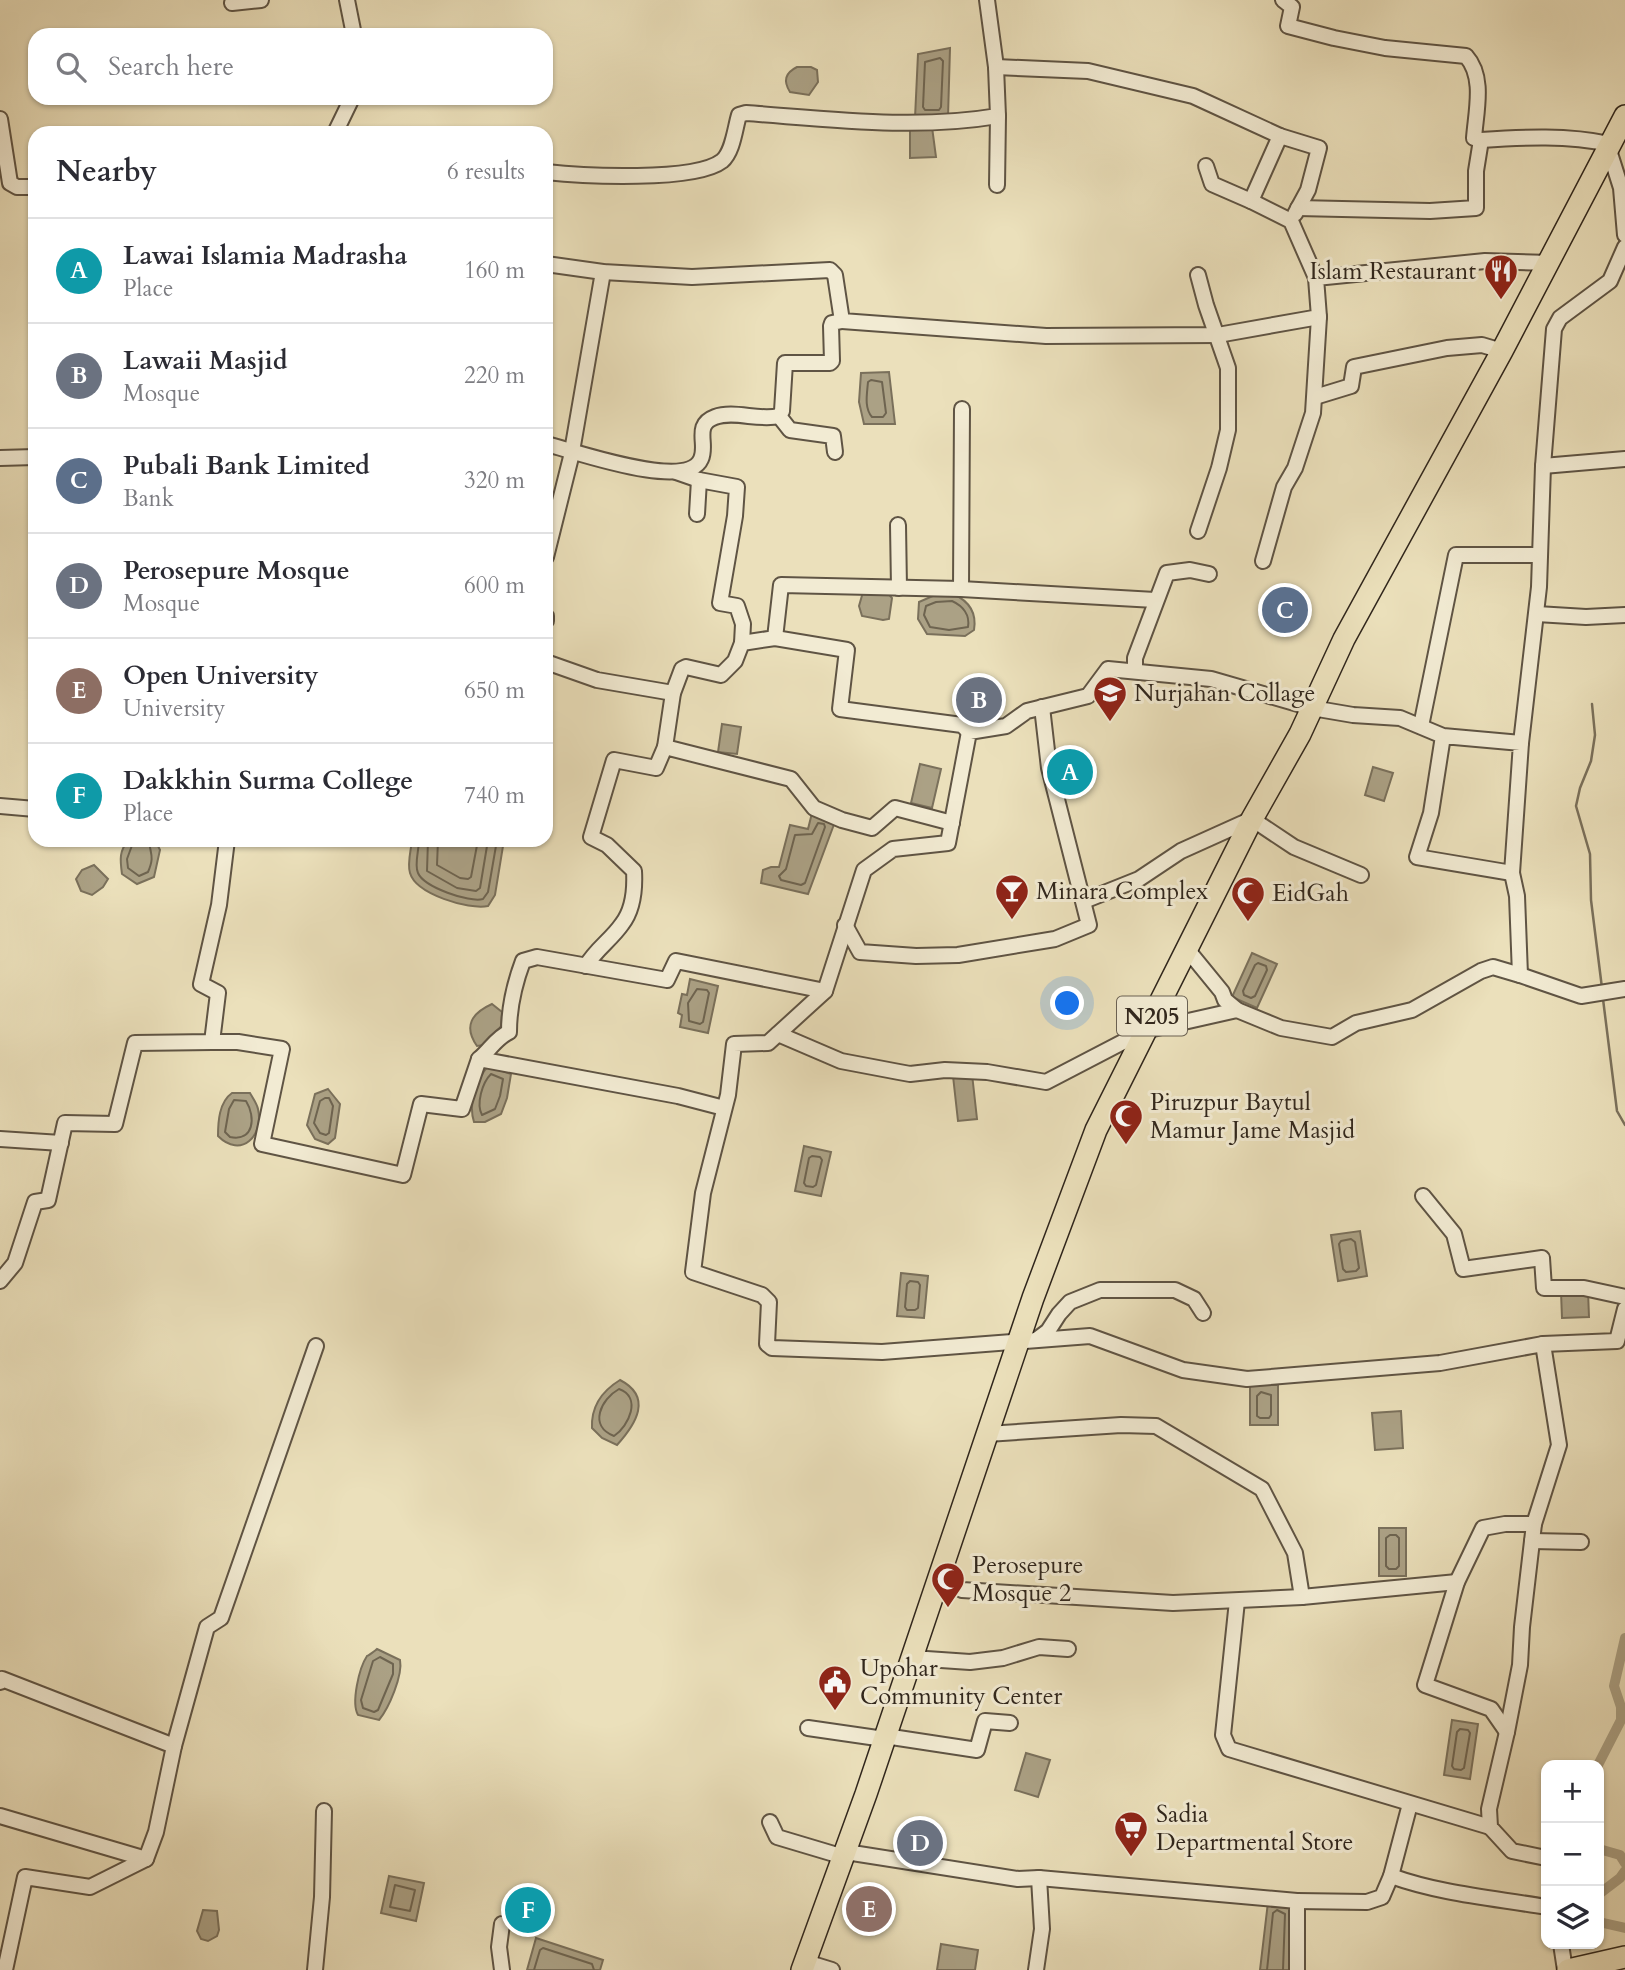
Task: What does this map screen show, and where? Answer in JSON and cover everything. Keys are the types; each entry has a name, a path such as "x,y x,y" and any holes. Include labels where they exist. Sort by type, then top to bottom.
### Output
{"highway":[{"name":"N205","path":"804,1966 940,1579 987,1434 1027,1341 1096,1130 1252,819 1312,709 1344,639 1550,263 1625,116"},
{"path":"1566,1970 1625,1957"}],"street":[{"path":"232,3 261,0"},
{"path":"347,0 353,28"},
{"path":"988,0 996,67 997,185"},
{"path":"1283,0 1292,7 1289,26 1385,48 1466,56 1474,65 1478,82 1474,138 1480,141 1531,136 1614,141 1625,235"},
{"path":"996,67 1088,71 1193,96 1280,136 1320,148 1308,190 1295,215 1316,278 1319,317 1313,413 1295,468 1284,487 1263,561"},
{"path":"338,126 349,105"},
{"path":"553,172 631,176 697,171 723,160 739,115 746,113 900,122 958,122 998,116"},
{"path":"0,119 5,184 28,187"},
{"path":"1251,201 1280,136"},
{"path":"1206,166 1212,184 1251,201 1295,215 1476,208 1476,171 1480,141"},
{"path":"1520,975 1517,896 1512,873 1521,743 1537,614 1543,466 1555,328 1560,318 1610,281 1625,247"},
{"path":"1316,278 1485,261 1550,263"},
{"path":"553,265 603,272 692,277 830,270 835,275 842,321"},
{"path":"553,527 572,450 603,272"},
{"path":"1198,275 1228,368 1227,430 1219,468 1198,531"},
{"path":"835,452 833,436 790,430 779,416 785,363 830,363 832,323 842,321 1046,336 1218,335 1319,317"},
{"path":"1315,397 1351,386 1354,367 1447,348 1482,345 1502,351"},
{"path":"961,589 962,409"},
{"path":"553,446 634,469 675,471 696,466 702,458 701,432 706,422 718,416 779,416"},
{"path":"0,458 28,457"},
{"path":"1543,466 1625,459"},
{"path":"586,966 594,952 623,923 635,887 634,872 607,845 591,837 614,760 656,768 665,747 673,693 683,667 721,675 735,661 742,643 743,624 737,606 720,603 735,516 737,487 699,480 675,471"},
{"path":"696,514 699,480"},
{"path":"898,526 899,588"},
{"path":"1422,726 1457,555 1540,555"},
{"path":"1135,670 1135,658 1167,573 1190,570 1209,574"},
{"path":"775,638 782,585 961,589 1155,600"},
{"path":"1537,614 1586,617 1625,615"},
{"path":"742,643 775,638 848,650 840,709 962,724 969,732"},
{"path":"553,664 597,680 673,693"},
{"path":"969,732 1006,726 1027,710 1088,696 1108,668 1211,679 1312,709 1400,718 1443,736 1521,743"},
{"path":"845,925 860,952 916,956 958,955 1055,939 1089,925 1049,768 1042,707"},
{"path":"969,732 948,844 893,849 864,870 825,991 768,1043 734,1044 724,1108 703,1193 692,1272 762,1295 769,1302 767,1343 772,1348 883,1352 1090,1336 1183,1370 1247,1379 1440,1363 1543,1344 1617,1341 1625,1309"},
{"path":"1443,736 1431,813 1417,858 1512,873"},
{"path":"665,747 791,779 814,808 842,820 872,828 895,808 953,823"},
{"path":"0,806 28,808"},
{"path":"1084,901 1139,879 1181,851 1252,819 1294,847 1361,875"},
{"path":"212,1042 218,993 201,984 219,905 226,847"},
{"path":"1186,948 1222,992 1225,1000 1237,1010 1281,1028 1332,1037 1356,1023 1412,1010 1493,967 1581,996 1625,989"},
{"path":"0,1281 15,1262 35,1202 48,1200 65,1123 115,1124 135,1043 238,1042 282,1049 262,1144 403,1175 421,1104 462,1109 479,1059 493,1047 498,1037 509,1032 509,1010 523,961 537,957 667,980 676,961 825,991"},
{"path":"778,1034 841,1061 910,1074 945,1070 987,1072 1046,1082 1144,1031 1237,1010"},
{"path":"479,1059 678,1096 724,1108"},
{"path":"0,1139 61,1143"},
{"path":"1423,1196 1454,1234 1463,1269 1542,1258 1544,1288 1584,1288 1625,1297"},
{"path":"1027,1341 1048,1331 1070,1302 1100,1290 1175,1290 1194,1298 1203,1312"},
{"path":"1490,1827 1489,1809 1520,1665 1534,1524 1559,1445 1543,1344"},
{"path":"5,1970 25,1877 90,1887 146,1859 156,1832 174,1746 207,1627 220,1618 316,1346"},
{"path":"987,1434 1121,1425 1156,1426 1262,1489 1295,1553 1302,1597"},
{"path":"1507,1732 1491,1709 1425,1685 1457,1582 1483,1528 1505,1524 1534,1524"},
{"path":"1532,1541 1581,1542"},
{"path":"940,1579 962,1590 1173,1603 1302,1597 1457,1582"},
{"path":"1237,1601 1223,1735 1229,1749 1490,1827 1512,1851 1541,1857"},
{"path":"912,1658 970,1662 1003,1658 1039,1647 1068,1649"},
{"path":"0,1682 2,1679 174,1746"},
{"path":"808,1728 977,1750 985,1721 1010,1723"},
{"path":"770,1822 777,1837 845,1855 1018,1879 1039,1878 1297,1901 1367,1902 1382,1897 1391,1876 1410,1804"},
{"path":"315,1970 322,1897 324,1811"},
{"path":"0,1816 146,1859"},
{"path":"1391,1876 1413,1884 1541,1907"},
{"path":"1036,1970 1042,1929 1039,1878"},
{"path":"1297,1901 1297,1970"},
{"path":"502,1924 499,1947 502,1970"},
{"path":"1562,1949 1566,1970"},
{"path":"804,1966 832,1970"}],"water":[{"path":"950,48 948,117 915,118 918,54"},
{"path":"797,67 817,70 818,82 809,95 790,92 788,88 788,75"},
{"path":"932,127 936,157 910,158 910,129"},
{"path":"889,372 895,424 864,424 859,402 861,373"},
{"path":"886,591 892,598 889,619 862,616 859,606 863,592"},
{"path":"953,594 971,608 974,630 965,636 927,634 918,619 919,602 935,595"},
{"path":"722,724 741,727 737,754 718,752"},
{"path":"920,764 941,769 932,808 911,803"},
{"path":"1373,767 1393,773 1384,801 1365,795"},
{"path":"812,813 836,819 808,894 761,883 763,870 779,867 790,825 808,829"},
{"path":"158,847 154,877 137,884 122,874 123,848"},
{"path":"411,847 503,847 495,895 488,906 456,903 432,894 414,881 409,861"},
{"path":"94,865 108,879 103,887 92,895 81,891 76,879 82,870"},
{"path":"1252,953 1277,964 1257,1008 1232,997"},
{"path":"690,979 718,986 708,1033 680,1027 682,1015 678,1013 682,994 687,995"},
{"path":"492,1004 502,1012 501,1026 491,1044 477,1046 470,1026 479,1012"},
{"path":"488,1066 511,1074 507,1098 501,1114 485,1122 474,1122 474,1092"},
{"path":"972,1074 977,1119 958,1121 953,1076"},
{"path":"328,1089 340,1104 335,1138 328,1144 315,1139 307,1125 315,1094"},
{"path":"232,1093 250,1093 258,1109 258,1128 249,1141 242,1145 227,1143 218,1136 222,1107"},
{"path":"804,1146 831,1152 821,1196 795,1191"},
{"path":"1360,1231 1367,1276 1338,1281 1331,1235"},
{"path":"901,1273 928,1276 924,1318 897,1316"},
{"path":"1588,1291 1589,1317 1562,1318 1561,1292"},
{"path":"620,1380 636,1394 639,1403 635,1420 617,1445 602,1438 592,1428 592,1420 599,1400"},
{"path":"1250,1385 1278,1385 1278,1425 1250,1425"},
{"path":"1401,1411 1403,1448 1375,1450 1372,1413"},
{"path":"1379,1528 1406,1528 1406,1576 1379,1576"},
{"path":"377,1649 400,1660 394,1691 379,1720 358,1715 355,1702 364,1661"},
{"path":"1452,1720 1478,1724 1470,1779 1444,1775"},
{"path":"1026,1753 1050,1760 1038,1797 1015,1790"},
{"path":"389,1876 424,1883 416,1921 381,1913"},
{"path":"1268,1902 1293,1905 1289,1970 1260,1970"},
{"path":"203,1910 217,1911 219,1930 217,1936 208,1941 201,1939 197,1931"},
{"path":"536,1938 603,1960 600,1970 527,1970"},
{"path":"941,1944 978,1950 975,1970 937,1970"}],"waterway":[{"path":"1592,704 1595,735 1591,761 1576,806 1590,854 1591,900 1602,988"},
{"path":"1603,999 1617,1111 1625,1125"},
{"path":"1601,1760 1621,1720 1621,1707 1614,1686 1625,1638"},
{"path":"1604,1850 1620,1855 1625,1863"},
{"path":"1604,1890 1625,1871"},
{"path":"1604,1923 1625,1928"}],"place":[{"name":"Islam Restaurant","path":"1501,301"},
{"name":"Pubali Bank Limited","path":"1285,610"},
{"name":"Lawaii Masjid","path":"979,700"},
{"name":"Nurjahan Collage","path":"1110,723"},
{"name":"Lawai Islamia Madrasha","path":"1070,772"},
{"name":"Minara Complex","path":"1012,921"},
{"name":"EidGah","path":"1248,923"},
{"name":"Piruzpur Baytul Mamur Jame Masjid","path":"1126,1146"},
{"name":"Perosepure Mosque 2","path":"948,1609"},
{"name":"Upohar Community Center","path":"835,1712"},
{"name":"Perosepure Mosque","path":"920,1843"},
{"name":"Sadia Departmental Store","path":"1131,1858"},
{"name":"Open University","path":"869,1909"},
{"name":"Dakkhin Surma College","path":"528,1910"}]}
